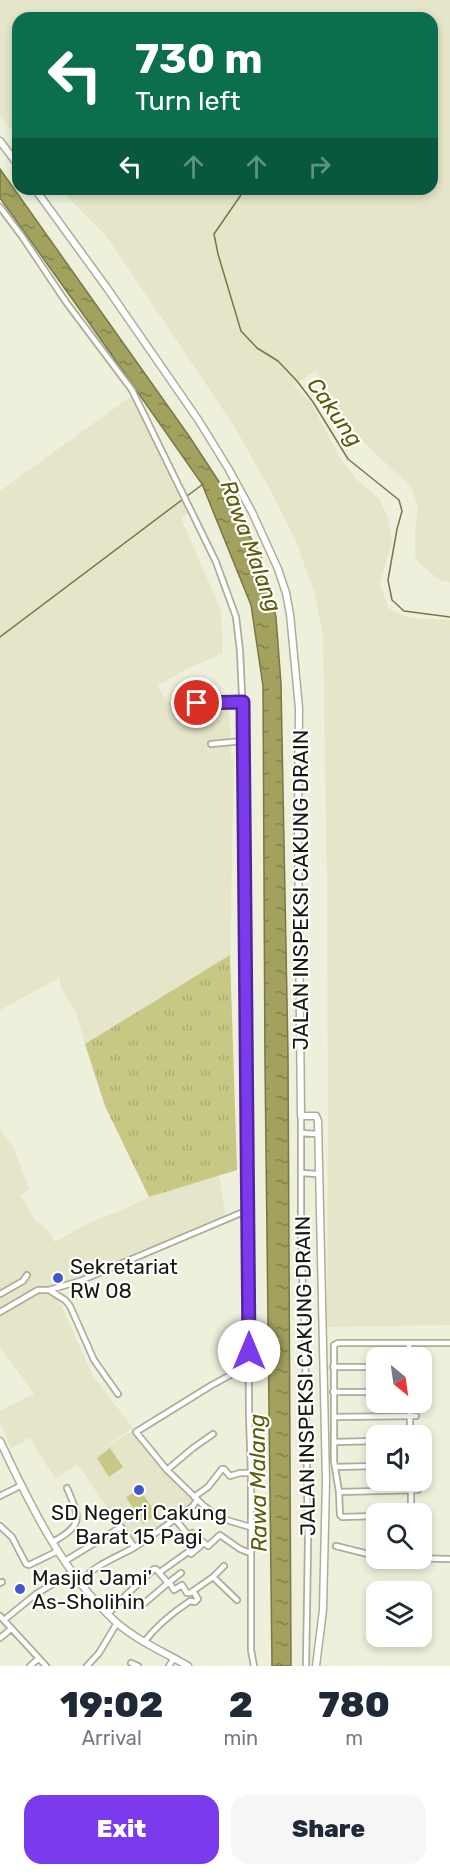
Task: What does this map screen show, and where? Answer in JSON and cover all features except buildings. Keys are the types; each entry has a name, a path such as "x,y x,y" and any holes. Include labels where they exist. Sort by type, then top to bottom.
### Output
{"street":[{"path":"0,141 12,157"},
{"name":"JALAN INSPEKSI CAKUNG DRAIN","path":"39,195 107,288 205,430 228,468 255,518 283,585 290,614 299,708 297,828 308,1515 306,1666"},
{"path":"0,207 21,234 66,302 132,390 219,569 234,607 239,638 243,702 251,1650 254,1666"},
{"path":"197,703 243,702"},
{"path":"211,744 243,741"},
{"path":"301,1116 317,1117 326,1481 323,1610 316,1666"},
{"path":"301,1133 317,1134"},
{"path":"301,1173 318,1174"},
{"path":"0,1312 38,1290 49,1290 80,1281 248,1210"},
{"path":"0,1294 23,1281 27,1275"},
{"path":"49,1290 70,1306 94,1360 118,1394"},
{"path":"366,1516 342,1517 339,1515 334,1442 334,1345 338,1343 450,1342"},
{"path":"333,1367 366,1367"},
{"path":"249,1370 236,1372 212,1385 136,1432 167,1470 195,1498 220,1518 250,1527"},
{"path":"333,1392 366,1392"},
{"path":"412,1413 412,1425"},
{"path":"334,1417 413,1416"},
{"path":"167,1470 213,1434"},
{"path":"0,1441 71,1573 117,1623 144,1642 188,1666"},
{"path":"334,1442 366,1441"},
{"path":"335,1467 366,1466"},
{"path":"80,1583 93,1570 134,1547 194,1506 195,1498 208,1487 222,1469 230,1476 251,1473"},
{"path":"0,1496 22,1485"},
{"path":"53,1542 69,1533 77,1521 76,1509 67,1488"},
{"path":"339,1492 375,1491"},
{"path":"175,1519 189,1536 192,1533 209,1546 220,1535 250,1553"},
{"path":"0,1526 12,1537 26,1564 29,1565 58,1551"},
{"path":"64,1561 121,1527 134,1547"},
{"path":"108,1614 125,1596 157,1570 188,1552 191,1554 204,1543"},
{"path":"336,1546 366,1554"},
{"path":"432,1559 450,1559"},
{"path":"157,1570 175,1590 182,1585 187,1593 213,1577 224,1566"},
{"path":"46,1666 1,1618 71,1573"},
{"path":"125,1596 134,1604 141,1606 182,1573"},
{"path":"213,1577 237,1600"},
{"path":"144,1642 170,1615 190,1601 195,1602 198,1599 193,1591"},
{"path":"87,1666 99,1653 117,1623"},
{"path":"0,1638 11,1629"},
{"path":"169,1666 174,1658"},
{"path":"30,1666 38,1659"},
{"path":"130,1663 138,1666"}],"shaded area":[{"path":"0,0 450,0 450,582 441,581 421,565 415,556 418,508 412,488 355,434 315,371 294,385 311,402 338,455 358,481 379,499 388,517 392,542 380,583 388,608 409,618 450,620 450,1325 327,1327 327,881 323,635 315,595 297,544 271,491 234,426 107,237 66,195 438,195 438,12 12,12 12,131 0,116"},
{"path":"130,397 132,400 135,398 188,513 182,518 184,525 221,610 223,653 158,685 167,703 182,695 184,709 229,702 231,759 234,758 230,955 85,1044 76,1012 62,990 59,978 0,1010 0,491"},
{"path":"0,1130 13,1146 29,1189 21,1196 35,1221 46,1228 55,1242 93,1221 149,1197 219,1175 226,1219 53,1287 93,1376 133,1428 93,1454 131,1432 171,1479 195,1502 134,1545 77,1464 55,1479 30,1438 11,1448 0,1423 0,1411 34,1394 0,1347"}],"green space":[{"path":"230,955 237,1170 149,1197 105,1106 85,1044"},
{"path":"110,1448 123,1467 109,1477 97,1458"},
{"path":"140,1489 156,1515 143,1524 126,1497"}],"water":[{"name":"Rawa Malang","path":"0,169 12,186 12,195 18,195 189,436 229,497 261,557 276,617 281,684 288,1054 291,1666 272,1666 263,686 251,605 202,484 0,198"}],"waterway":[{"name":"Cakung","path":"241,195 214,234 241,331 257,348 278,361 297,381 313,402 348,459 399,500 402,511 388,580 392,600 404,611 450,617"},
{"path":"0,637 203,484"}],"place":[{"name":"Sekretariat RW 08","path":"58,1278"},
{"name":"SD Negeri Cakung Barat 15 Pagi","path":"139,1490"},
{"name":"Masjid Jami' As-Sholihin","path":"20,1589"}],"route":[{"path":"197,703 243,702 249,1351"}]}
